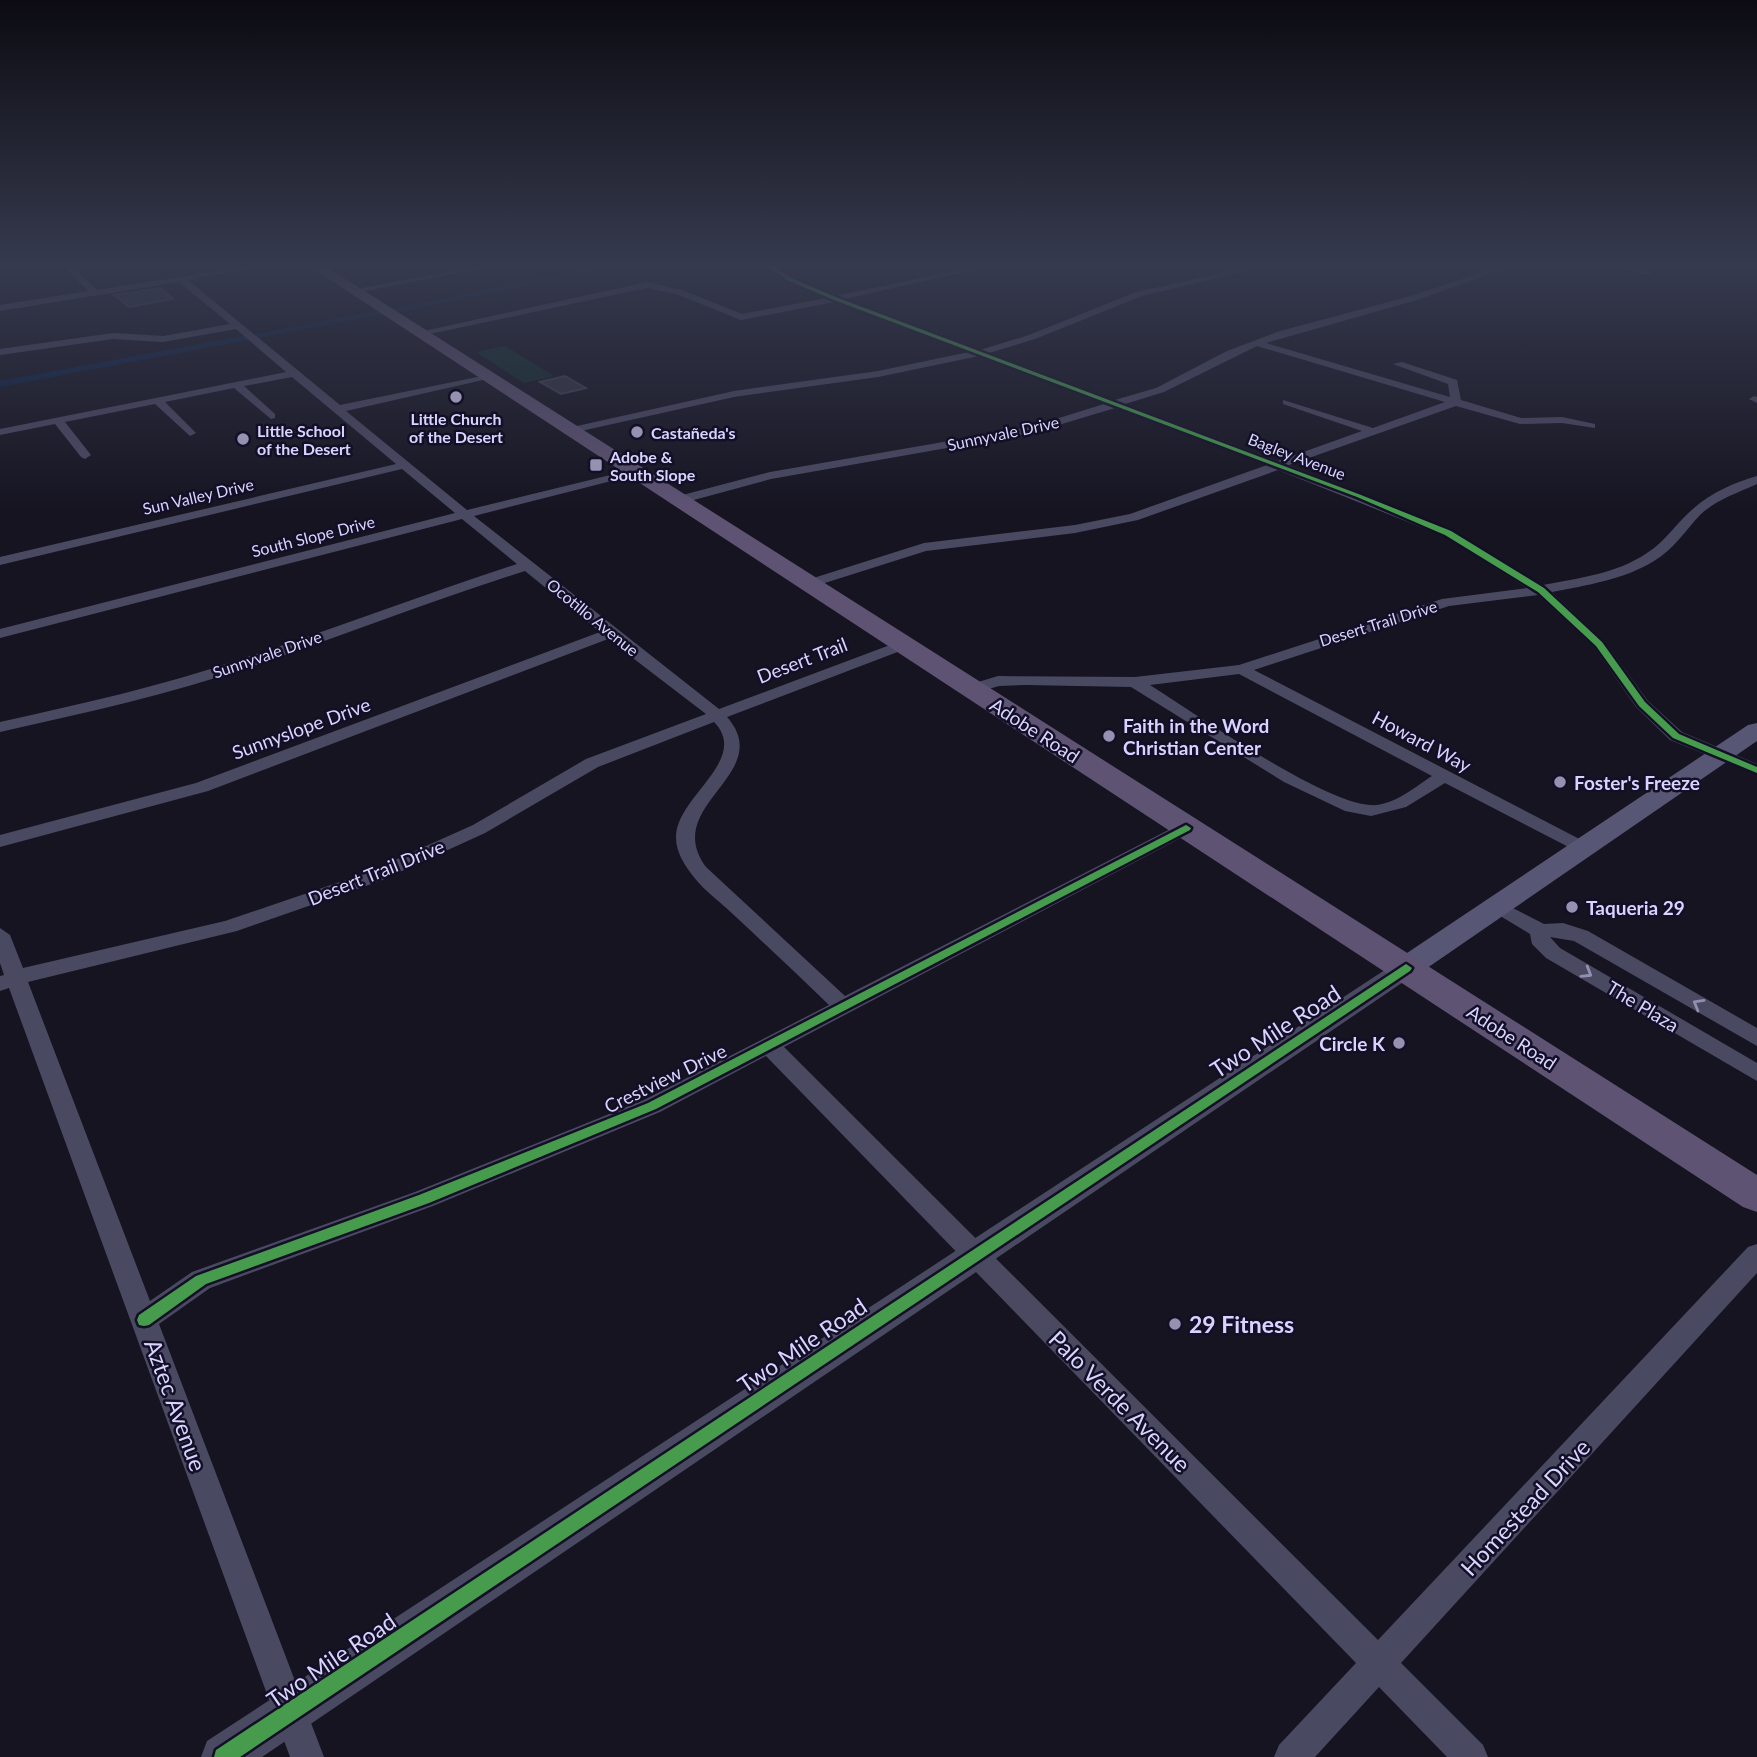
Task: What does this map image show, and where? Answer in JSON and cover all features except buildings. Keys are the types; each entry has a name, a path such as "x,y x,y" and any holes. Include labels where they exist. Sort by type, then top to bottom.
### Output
{"main road":[{"name":"Adobe Road","path":"441,346 1757,1196"},
{"name":"Two Mile Road","path":"1406,968 1757,730"}],"street":[{"path":"0,352 42,346"},
{"name":"Ocotillo Avenue","path":"262,346 611,634 716,715 731,733 733,749 730,763 702,794 689,817 687,837 690,857 712,884 844,1007"},
{"name":"Bagley Avenue","path":"961,346 1448,533 1541,590 1599,644 1642,704 1676,736 1757,770"},
{"path":"572,430 734,394 878,374 1003,346"},
{"name":"Sunnyvale Drive","path":"679,500 770,475 1032,430 1160,390 1250,346"},
{"path":"1266,346 1520,421 1562,420 1591,426"},
{"path":"1398,364 1449,380 1453,384 1456,402"},
{"path":"0,432 295,373"},
{"path":"338,409 488,376"},
{"path":"236,385 271,416"},
{"path":"158,401 190,433"},
{"path":"1287,402 1373,431"},
{"path":"809,584 936,544 1116,522 1456,402"},
{"path":"57,420 85,455"},
{"name":"Sun Valley Drive","path":"0,561 405,465"},
{"name":"South Slope Drive","path":"0,634 635,471"},
{"name":"Desert Trail Drive","path":"971,688 998,681 1135,682 1241,669 1347,632 1447,602 1541,590 1614,575 1649,558 1667,545 1697,511 1718,496 1757,480"},
{"name":"Sunnyvale Drive","path":"0,727 96,706 246,663 409,603 529,565"},
{"name":"Sunnyslope Drive","path":"0,841 202,787 611,634"},
{"name":"Desert Trail","path":"716,715 903,645"},
{"name":"Howard Way","path":"1241,669 1584,849"},
{"path":"1135,682 1292,778 1347,807 1370,811 1386,808 1443,777"},
{"name":"Desert Trail Drive","path":"8,981 230,926 373,877 479,829 592,763 716,715"},
{"name":"Crestview Drive","path":"144,1320 201,1280 565,1144 652,1106 1186,828"},
{"name":"The Plaza","path":"1499,907 1541,931 1563,930 1581,936 1757,1038"},
{"name":"The Plaza","path":"1541,931 1539,939 1553,953 1757,1073"},
{"name":"Aztec Avenue","path":"0,935 8,981 144,1320 307,1757"},
{"name":"Two Mile Road","path":"223,1757 1406,968"},
{"name":"Palo Verde Avenue","path":"769,1046 1471,1757"},
{"name":"Homestead Drive","path":"1291,1757 1757,1255"}],"green space":[{"path":"505,346 554,376 524,383 476,352"}],"waterway":[{"path":"0,384 203,346"}],"cycle path":[{"path":"961,346 1359,496 1448,533 1541,590 1599,644 1642,704 1676,736 1757,770"},
{"path":"144,1320 201,1280 424,1199 652,1106 1186,828"},
{"path":"223,1757 1406,968"}],"place":[{"name":"Little Church of the Desert","path":"456,397"},
{"name":"Castañeda's","path":"637,432"},
{"name":"Little School of the Desert","path":"243,439"},
{"name":"Adobe & South Slope","path":"596,465"},
{"name":"Faith in the Word Christian Center","path":"1109,736"},
{"name":"Foster's Freeze","path":"1560,782"},
{"name":"Taqueria 29","path":"1572,907"},
{"name":"Circle K","path":"1399,1043"},
{"name":"29 Fitness","path":"1175,1324"}]}
